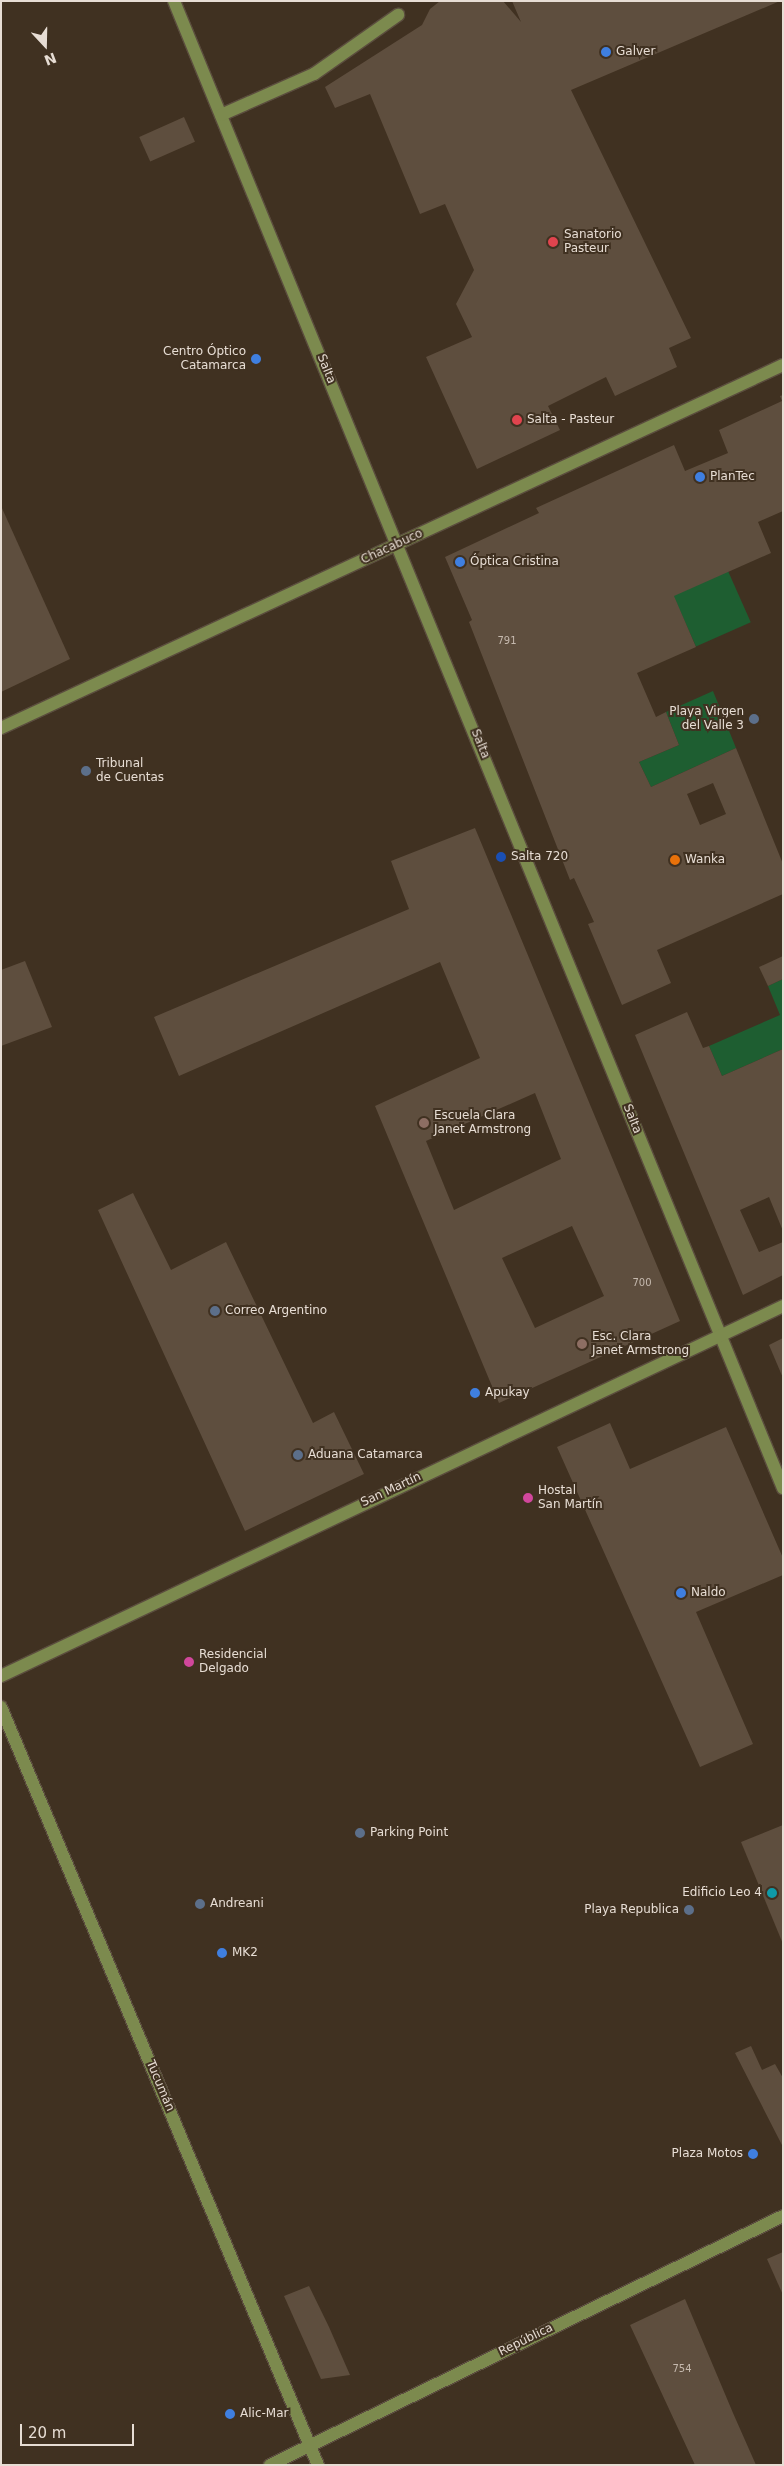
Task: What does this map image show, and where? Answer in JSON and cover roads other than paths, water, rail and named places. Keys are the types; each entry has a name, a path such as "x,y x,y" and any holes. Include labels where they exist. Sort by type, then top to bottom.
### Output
{"street":[{"name":"Salta","path":"174,1 398,544 719,1337 783,1488"},
{"path":"220,115 314,74 398,15"},
{"name":"Chacabuco","path":"1,728 783,365"},
{"name":"San Martín","path":"1,1676 783,1306"},
{"name":"Tucumán","path":"1,1707 318,2465"},
{"name":"República","path":"270,2465 783,2216"}],"place":[{"name":"Galver","path":"606,52"},
{"name":"Sanatorio Pasteur","path":"553,242"},
{"name":"Centro Óptico Catamarca","path":"256,359"},
{"name":"Salta - Pasteur","path":"517,420"},
{"name":"PlanTec","path":"700,477"},
{"name":"Óptica Cristina","path":"460,562"},
{"name":"Playa Virgen del Valle 3","path":"754,719"},
{"name":"Tribunal de Cuentas","path":"86,771"},
{"name":"Salta 720","path":"501,857"},
{"name":"Wanka","path":"675,860"},
{"name":"Escuela Clara Janet Armstrong","path":"424,1123"},
{"name":"Correo Argentino","path":"215,1311"},
{"name":"Esc. Clara Janet Armstrong","path":"582,1344"},
{"name":"Apukay","path":"475,1393"},
{"name":"Aduana Catamarca","path":"298,1455"},
{"name":"Hostal San Martín","path":"528,1498"},
{"name":"Naldo","path":"681,1593"},
{"name":"Residencial Delgado","path":"189,1662"},
{"name":"Parking Point","path":"360,1833"},
{"name":"Edificio Leo 4","path":"772,1893"},
{"name":"Andreani","path":"200,1904"},
{"name":"Playa Republica","path":"689,1910"},
{"name":"MK2","path":"222,1953"},
{"name":"Plaza Motos","path":"753,2154"},
{"name":"Alic-Mar","path":"230,2414"}]}
